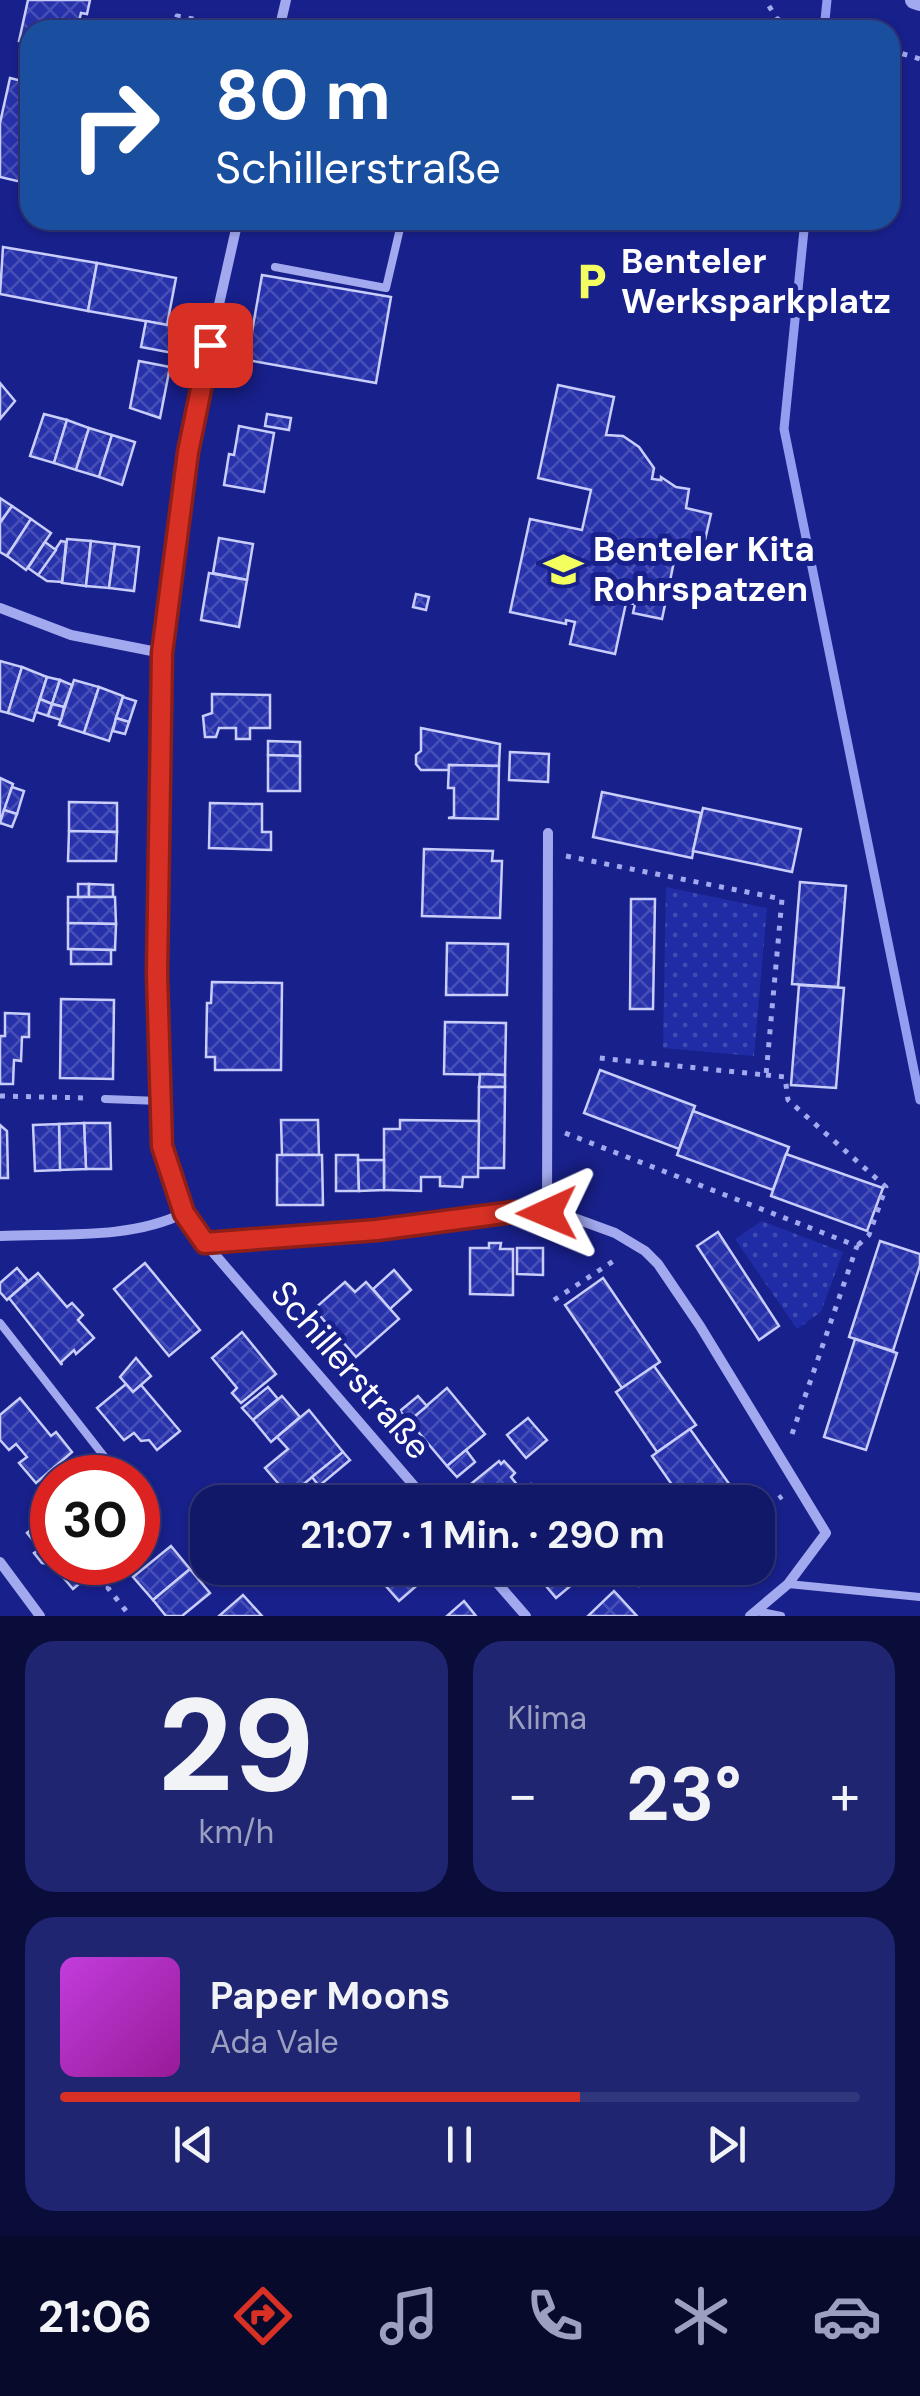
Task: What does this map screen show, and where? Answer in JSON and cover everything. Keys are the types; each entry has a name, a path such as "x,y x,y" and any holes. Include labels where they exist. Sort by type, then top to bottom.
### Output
{"street":[{"name":"Schillerstraße","path":"236,230 195,411 162,653 157,974 162,1146 184,1213 205,1243 413,1485"},
{"path":"0,608 71,635 162,653"},
{"path":"547,1213 548,833"},
{"path":"205,1243 377,1230 512,1212 547,1213 598,1226 636,1245 658,1264 700,1326 826,1534 788,1584 753,1614"},
{"path":"0,1236 128,1230 161,1224 184,1213"},
{"path":"0,1562 40,1616"},
{"path":"499,1585 526,1616"}],"lane":[{"path":"275,266 386,288 400,230"},
{"path":"105,1099 160,1101"},
{"path":"0,1323 103,1455"},
{"path":"788,1584 920,1598"},
{"path":"753,1614 782,1616"}],"path":[{"path":"769,6 784,20"},
{"path":"176,20 177,16 199,20"},
{"path":"548,854 782,899 766,1075"},
{"path":"599,1058 785,1077 788,1100 886,1186 869,1235 856,1246 792,1439 775,1450"},
{"path":"0,1096 105,1099"},
{"path":"547,1135 564,1133 856,1246"},
{"path":"554,1300 636,1245"},
{"path":"775,1502 797,1486"},
{"path":"109,1585 130,1616"}],"shaded area":[{"path":"666,887 767,908 754,1056 663,1048"},
{"path":"762,1221 843,1252 821,1312 797,1329 735,1239"}],"building":[{"path":"28,0 90,0 87,14 81,13 79,20 24,20"},
{"path":"10,78 20,80 20,182 0,177 0,123"},
{"path":"3,247 97,263 88,311 0,294"},
{"path":"97,263 176,278 167,325 88,311"},
{"path":"262,275 391,297 376,383 247,360"},
{"path":"146,321 178,327 173,353 141,347"},
{"path":"139,361 170,367 160,418 130,408"},
{"path":"0,383 15,401 0,419"},
{"path":"558,385 614,397 606,435 623,436 639,447 654,468 652,479 661,477 676,487 689,489 686,508 711,514 701,557 676,552 662,619 633,613 635,604 626,603 615,654 570,644 575,622 566,620 566,624 510,612 530,519 582,530 591,490 538,478"},
{"path":"44,414 67,420 54,463 30,456"},
{"path":"267,414 291,418 289,430 265,426"},
{"path":"67,420 89,428 76,470 54,463"},
{"path":"239,426 274,433 264,492 224,485"},
{"path":"89,428 112,435 99,477 76,470"},
{"path":"112,435 135,442 122,485 99,477"},
{"path":"0,498 12,506 0,523"},
{"path":"12,506 31,519 7,556 0,552 0,523"},
{"path":"31,519 51,533 26,570 7,556"},
{"path":"219,538 253,544 247,580 213,573"},
{"path":"67,539 91,541 86,586 62,583"},
{"path":"61,541 66,542 62,582 47,581 38,575"},
{"path":"91,541 115,544 109,588 86,586"},
{"path":"45,542 56,550 38,575 28,568"},
{"path":"115,544 139,547 134,591 109,588"},
{"path":"209,573 247,580 239,627 201,620"},
{"path":"416,594 429,597 426,610 413,607"},
{"path":"0,661 22,667 8,713 0,711"},
{"path":"22,667 47,677 33,721 8,713"},
{"path":"47,677 60,680 52,704 40,699"},
{"path":"60,680 72,685 64,707 52,704"},
{"path":"74,680 99,687 84,733 59,725"},
{"path":"99,687 123,696 109,741 84,733"},
{"path":"212,694 270,695 270,728 250,728 250,739 236,739 236,728 219,728 216,737 205,737 203,716 212,713"},
{"path":"123,697 136,701 129,722 116,718"},
{"path":"40,699 52,704 48,716 36,712"},
{"path":"52,704 64,707 61,720 48,716"},
{"path":"116,718 129,722 125,734 113,731"},
{"path":"421,728 500,744 499,766 449,765 449,770 421,770 416,755 421,751"},
{"path":"268,741 300,742 300,756 268,755"},
{"path":"510,752 549,754 548,782 509,780"},
{"path":"268,755 300,756 300,791 268,791"},
{"path":"449,765 499,766 498,819 448,818 454,817 454,788 448,788"},
{"path":"0,778 13,784 0,824"},
{"path":"12,787 24,791 17,814 4,810"},
{"path":"602,792 701,813 692,858 593,837"},
{"path":"69,802 117,803 117,832 69,831"},
{"path":"210,803 262,804 262,832 271,832 271,850 209,848"},
{"path":"703,808 801,829 792,872 693,851"},
{"path":"4,810 17,814 12,827 0,823"},
{"path":"69,831 117,832 116,861 68,861"},
{"path":"424,849 493,851 492,861 502,861 500,918 422,916"},
{"path":"800,882 846,886 838,987 792,984"},
{"path":"78,884 89,884 89,897 78,897"},
{"path":"89,884 113,885 113,897 89,897"},
{"path":"68,897 115,897 116,924 68,923"},
{"path":"631,899 655,899 653,1009 630,1009"},
{"path":"68,923 116,924 115,950 68,949"},
{"path":"447,943 508,944 507,995 446,995"},
{"path":"71,949 111,950 111,964 71,964"},
{"path":"212,982 282,983 281,1070 215,1070 215,1057 206,1057 207,1003 211,1003"},
{"path":"799,985 844,988 836,1088 791,1085"},
{"path":"61,999 114,1000 113,1079 60,1078"},
{"path":"5,1013 29,1014 29,1037 22,1037 21,1061 14,1060 13,1084 0,1084 0,1036 5,1036"},
{"path":"445,1022 506,1023 505,1075 444,1074"},
{"path":"600,1070 695,1106 679,1149 584,1113"},
{"path":"480,1074 505,1075 505,1087 479,1087"},
{"path":"479,1087 505,1087 504,1168 478,1168"},
{"path":"693,1111 789,1147 773,1190 677,1155"},
{"path":"281,1120 318,1120 319,1155 282,1155"},
{"path":"400,1120 479,1121 478,1177 463,1177 462,1187 440,1186 440,1177 421,1177 421,1191 384,1190 384,1129 400,1129"},
{"path":"84,1123 110,1123 111,1169 86,1169"},
{"path":"84,1123 86,1169 60,1170 59,1124"},
{"path":"59,1124 60,1170 35,1171 33,1125"},
{"path":"0,1125 7,1131 8,1178 0,1178"},
{"path":"786,1154 883,1188 867,1231 771,1196"},
{"path":"277,1155 322,1155 323,1205 277,1205"},
{"path":"336,1155 358,1155 359,1191 336,1191"},
{"path":"358,1160 384,1160 384,1190 359,1191"},
{"path":"718,1232 779,1326 759,1340 697,1246"},
{"path":"880,1241 920,1254 893,1351 849,1337"},
{"path":"489,1243 501,1243 500,1249 513,1249 513,1295 470,1294 470,1248 489,1248"},
{"path":"517,1248 543,1248 543,1275 517,1274"},
{"path":"145,1263 200,1330 169,1356 114,1289"},
{"path":"17,1268 28,1281 7,1300 0,1292 0,1283"},
{"path":"394,1270 411,1290 390,1309 373,1289"},
{"path":"38,1273 67,1307 72,1303 83,1315 78,1320 94,1338 76,1354 74,1350 62,1365 9,1298"},
{"path":"603,1278 660,1362 622,1388 565,1305"},
{"path":"345,1282 355,1292 366,1282 399,1319 356,1357 314,1309"},
{"path":"242,1332 276,1374 241,1403 232,1393 237,1388 212,1358"},
{"path":"855,1339 897,1353 866,1450 824,1437"},
{"path":"136,1358 151,1376 133,1392 120,1377"},
{"path":"654,1366 696,1425 657,1452 616,1392"},
{"path":"126,1384 133,1392 141,1385 180,1431 157,1450 149,1440 141,1441 134,1433 124,1440 97,1408"},
{"path":"268,1387 278,1399 253,1420 242,1408"},
{"path":"447,1388 485,1434 447,1466 409,1421"},
{"path":"282,1396 300,1417 271,1442 253,1420"},
{"path":"418,1396 427,1406 409,1421 400,1411"},
{"path":"20,1398 51,1436 56,1432 72,1452 30,1455 30,1476 19,1463 27,1457 16,1444 9,1450 0,1440 0,1415"},
{"path":"309,1410 343,1452 302,1485 280,1485 265,1468 288,1449 277,1437"},
{"path":"528,1418 547,1440 526,1458 507,1435"},
{"path":"690,1429 730,1485 672,1485 652,1456"},
{"path":"466,1450 475,1462 457,1477 447,1466"},
{"path":"343,1452 350,1460 320,1485 312,1477"},
{"path":"504,1461 515,1473 511,1477 517,1485 470,1485"},
{"path":"171,1546 190,1569 153,1600 140,1585 160,1585 160,1555"},
{"path":"190,1569 190,1585 203,1585 210,1593 182,1616 166,1616 153,1600"},
{"path":"385,1585 417,1585 399,1601"},
{"path":"545,1585 572,1585 556,1598"},
{"path":"614,1591 637,1616 588,1616"},
{"path":"243,1595 262,1616 219,1616"},
{"path":"464,1601 476,1616 447,1616"}],"waterway":[{"path":"825,20 827,0"},
{"path":"804,230 784,429 920,1100"}],"place":[{"name":"Benteler Werksparkplatz","path":"591,281"},
{"name":"Benteler Kita Rohrspatzen","path":"563,569"}],"route":[{"path":"210,345 188,452 162,653 157,974 160,1101 162,1146 184,1213 205,1243 377,1230 512,1212 547,1213"}]}
